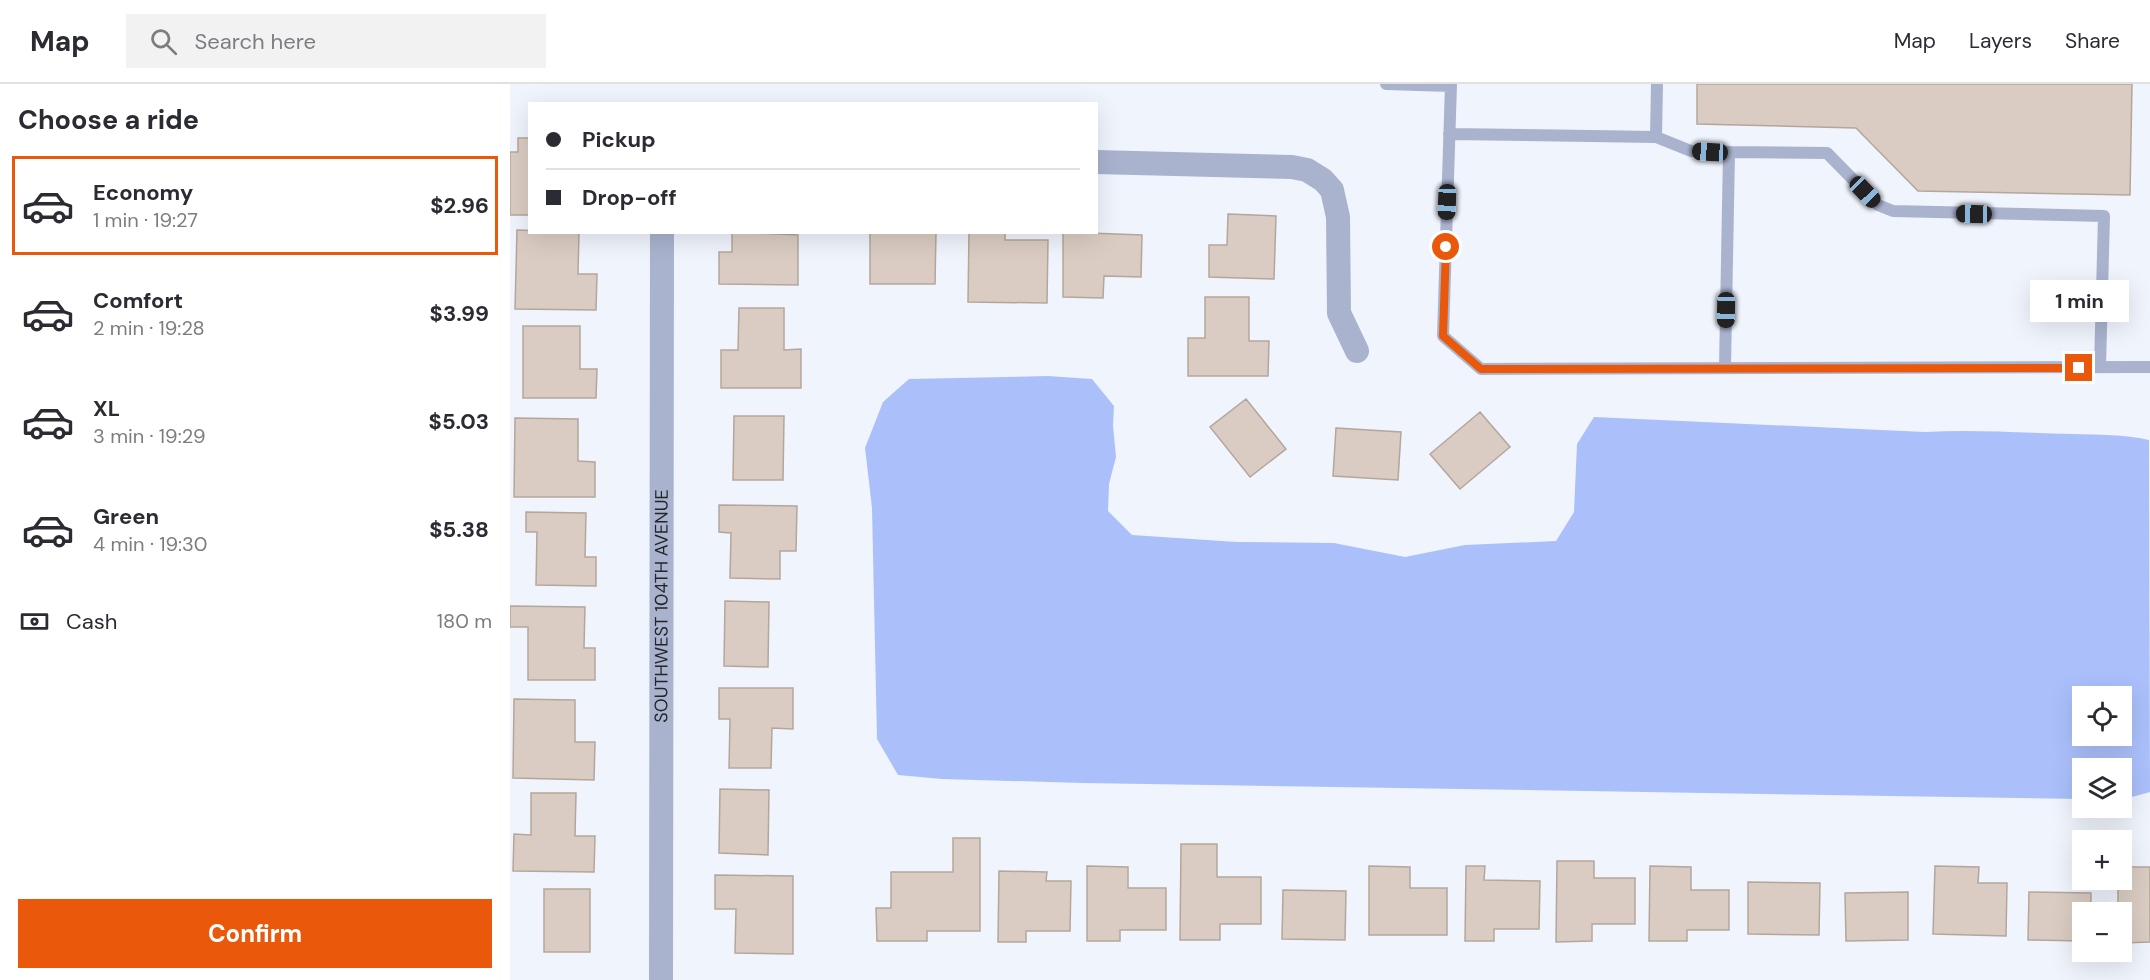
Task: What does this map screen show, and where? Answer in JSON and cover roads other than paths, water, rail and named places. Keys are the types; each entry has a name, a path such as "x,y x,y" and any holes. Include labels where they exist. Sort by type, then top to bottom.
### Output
{"street":[{"path":"1098,162 1292,167 1307,170 1323,180 1332,190 1338,217 1339,313 1357,351"},
{"name":"SOUTHWEST 104TH AVENUE","path":"661,980 662,234"}],"lane":[{"path":"1386,84 1451,85 1443,336 1481,369 2150,367"},
{"path":"1656,137 1657,84"},
{"path":"1449,134 1656,137 1691,151 1827,153 1878,205 1893,211 2104,216 2100,367"},
{"path":"1725,368 1729,152"}],"water":[{"path":"1048,376 1092,379 1114,406 1116,457 1109,484 1108,511 1132,535 1237,542 1334,543 1405,557 1465,545 1556,541 1574,512 1577,444 1594,417 1925,432 1980,431 2111,435 2149,440 2150,792 2132,797 2132,758 2072,758 2072,799 1083,783 942,779 898,775 877,739 872,508 865,448 883,402 909,379"}]}
